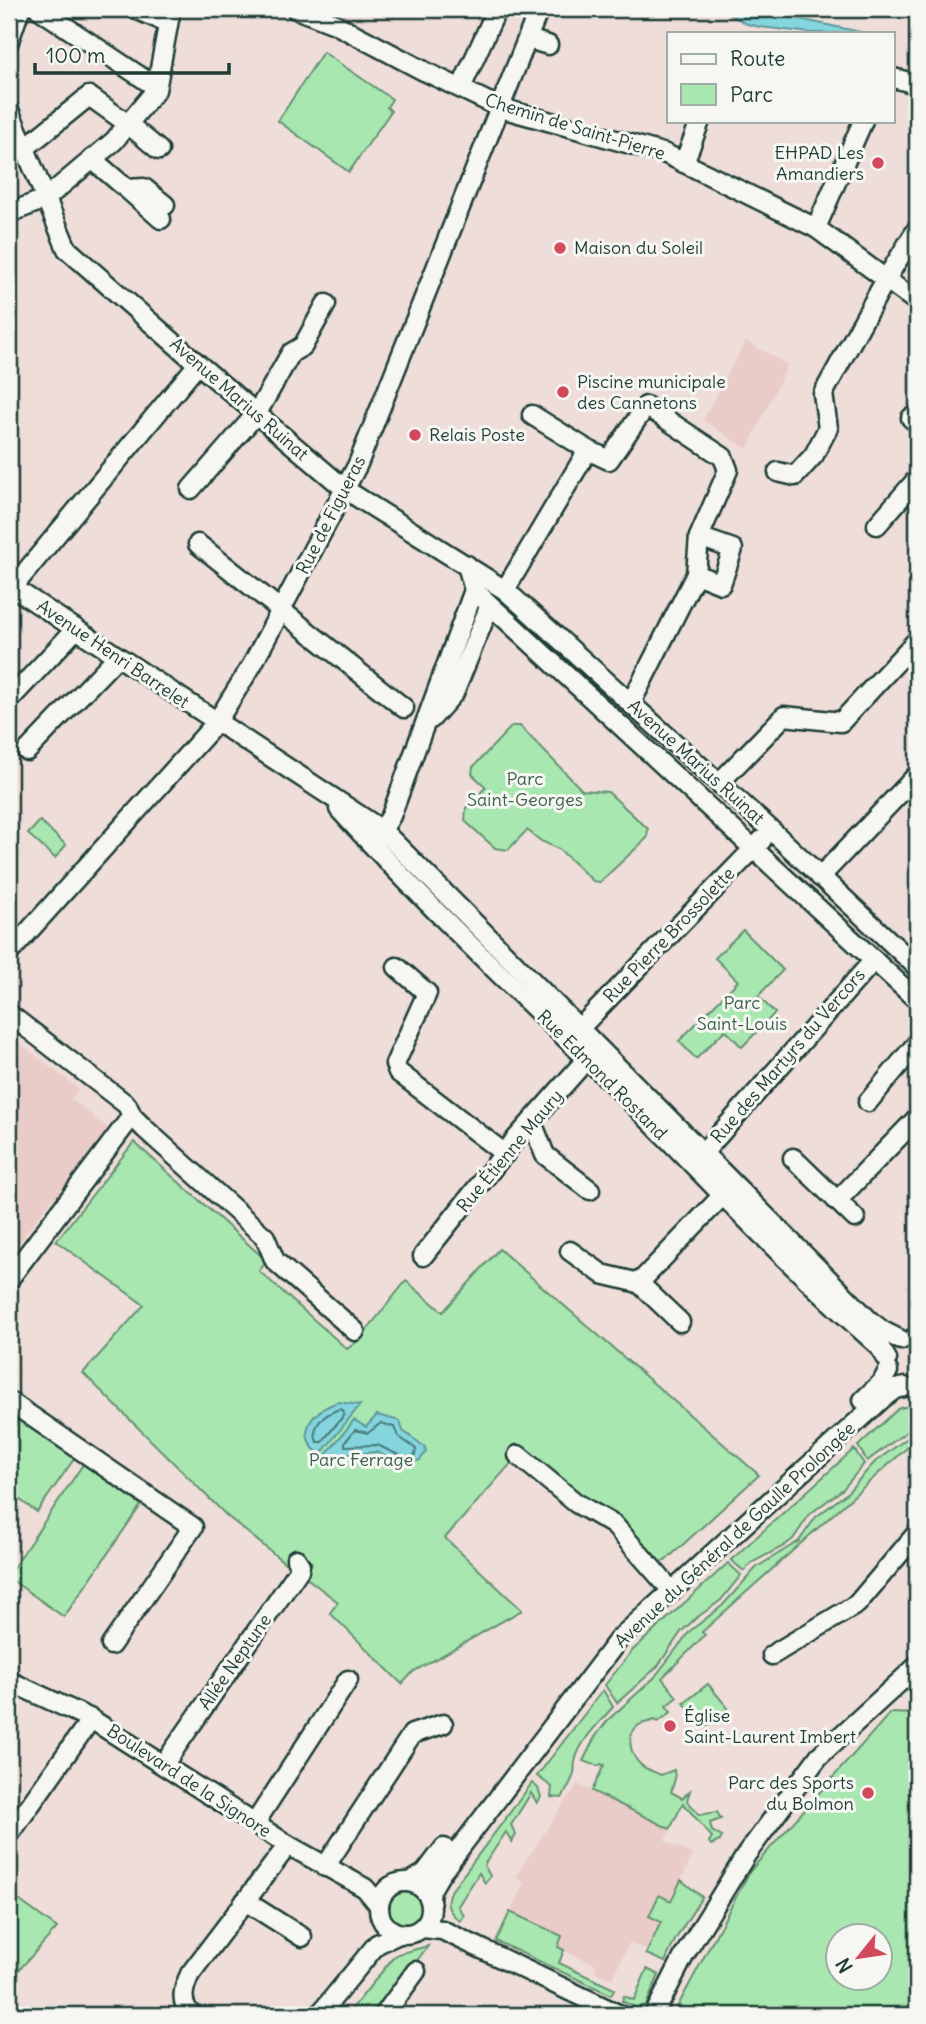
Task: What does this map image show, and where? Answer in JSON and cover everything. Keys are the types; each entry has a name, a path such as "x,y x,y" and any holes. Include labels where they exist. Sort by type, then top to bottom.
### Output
{"street":[{"path":"9,41 20,9"},
{"path":"39,9 156,87"},
{"path":"9,214 45,199 114,141 156,87 170,16 135,9"},
{"name":"Chemin de Saint-Pierre","path":"296,9 335,24 501,107 666,154 816,228 917,302"},
{"path":"461,88 497,9"},
{"name":"Rue de Figueras","path":"9,953 216,723 252,666 346,490 539,9"},
{"path":"528,39 548,45"},
{"path":"894,78 917,84"},
{"path":"25,148 89,96 159,150"},
{"name":"Avenue Marius Ruinat","path":"9,110 67,249 346,490 505,590 771,830 917,967"},
{"path":"684,163 700,122"},
{"path":"816,228 863,122"},
{"path":"92,159 127,189 144,188 163,212"},
{"path":"778,472 796,476 814,455 828,428 823,394 886,279 917,229"},
{"path":"191,489 257,413 291,353 303,346 326,304"},
{"path":"11,586 198,364"},
{"path":"532,415 609,460 646,406 723,457 728,470 699,537 696,574 631,703"},
{"path":"505,590 589,450"},
{"path":"877,525 917,479"},
{"path":"696,574 721,584 733,549 699,537"},
{"path":"198,544 404,708"},
{"path":"373,846 391,817 474,590 467,565"},
{"name":"Avenue Henri Barrelet","path":"11,586 216,723"},
{"name":"Avenue Marius Ruinat","path":"474,590 917,1000"},
{"path":"424,727 454,693 490,605"},
{"path":"9,701 76,629"},
{"path":"719,783 784,716 841,722 917,640"},
{"path":"27,751 117,657"},
{"name":"Rue Edmond Rostand","path":"216,723 383,830 574,1035"},
{"path":"820,877 917,775"},
{"name":"Rue Edmond Rostand","path":"320,788 373,846 592,1053 723,1195 879,1346 898,1384 911,1388"},
{"name":"Rue Pierre Brossolette","path":"574,1035 771,830"},
{"name":"Rue des Martyrs du Vercors","path":"703,1153 874,960"},
{"path":"397,967 427,993 395,1064 398,1072 505,1154"},
{"path":"9,1014 121,1100 131,1110 132,1116 265,1237 275,1261 355,1331"},
{"path":"868,1102 917,1043"},
{"name":"Rue Edmond Rostand","path":"592,1053 703,1153 870,1321 883,1331 913,1337"},
{"name":"Rue Étienne Maury","path":"423,1256 505,1154 592,1053"},
{"path":"9,1279 132,1116"},
{"path":"837,1201 917,1118"},
{"path":"532,1122 545,1155 590,1190"},
{"path":"793,1158 855,1219"},
{"path":"639,1283 723,1195"},
{"path":"570,1251 602,1275 639,1283 680,1322"},
{"name":"Avenue du Général de Gaulle Prolongée","path":"410,1882 431,1866 611,1630 876,1389 888,1365 890,1350 913,1337"},
{"name":"Avenue du Général de Gaulle Prolongée","path":"427,1914 431,1890 441,1872 619,1639 883,1398 895,1389 911,1388"},
{"path":"9,1401 192,1527 111,1646"},
{"path":"518,1455 576,1503 614,1525 664,1582"},
{"path":"772,1655 857,1604 917,1533"},
{"name":"Allée Neptune","path":"164,1764 299,1570 300,1564 296,1559"},
{"path":"654,2015 685,1954 746,1855 819,1756 917,1666"},
{"path":"255,1823 348,1680"},
{"name":"Boulevard de la Signore","path":"9,1681 91,1719 288,1845 365,1888 382,1905"},
{"path":"9,1835 91,1719"},
{"path":"325,1867 412,1734 443,1724"},
{"path":"192,2015 188,2012 183,1998 184,1987 190,1974 288,1845"},
{"path":"377,1944 382,1905 393,1884 410,1882 418,1885 427,1914 442,1930 620,2015"},
{"path":"245,1901 302,1937"},
{"path":"382,1905 385,1926 399,1934"},
{"path":"319,2015 377,1944 399,1934 407,1934 427,1914"},
{"path":"384,2015 416,1970"}],"shaded area":[{"path":"746,341 788,365 747,449 703,420"},
{"path":"9,1035 79,1089 71,1099 112,1131 57,1201 52,1199 13,1250 17,1255 9,1265"},
{"path":"577,1784 670,1829 665,1841 693,1855 671,1901 650,1916 662,1922 648,1951 629,1943 612,1979 594,1971 596,1965 558,1948 562,1936 510,1912 524,1883 515,1877"}],"green space":[{"path":"323,52 392,99 387,107 391,111 349,172 278,121"},
{"name":"Parc Saint-Georges","path":"512,726 520,726 582,790 608,792 648,829 647,838 600,882 593,881 559,849 541,841 527,830 508,850 495,848 465,821 466,808 486,787 472,774 473,767"},
{"path":"40,821 66,845 55,858 28,834"},
{"name":"Parc Saint-Louis","path":"743,930 783,970 758,996 775,1013 742,1047 725,1030 696,1059 679,1041 738,981 715,958"},
{"name":"Parc Ferrage","path":"134,1142 267,1261 259,1271 347,1349 358,1341 406,1281 443,1312 499,1249 759,1475 665,1561 655,1562 617,1518 566,1486 522,1451 445,1538 522,1610 413,1672 402,1684 330,1613 338,1602 304,1576 312,1563 301,1554 290,1567 227,1516 83,1373 144,1305 56,1241"},
{"path":"917,1407 917,1424 867,1461 858,1446 898,1409"},
{"path":"20,1417 76,1456 37,1512 9,1492 9,1433"},
{"path":"917,1431 917,1439 702,1632 705,1635 662,1678 677,1697 666,1706 671,1712 658,1722 655,1720 639,1725 632,1734 632,1751 641,1765 661,1775 674,1770 675,1779 671,1792 682,1798 690,1791 687,1800 699,1815 717,1812 721,1819 710,1823 712,1831 722,1837 720,1841 711,1845 709,1842 712,1837 683,1803 670,1829 592,1791 604,1765 598,1766 583,1761 595,1737 608,1720 654,1678 690,1631 722,1606 757,1567 799,1541 816,1517 847,1493 875,1462"},
{"path":"854,1449 864,1464 843,1489 810,1514 793,1539 751,1563 744,1571 731,1560"},
{"path":"84,1463 141,1505 64,1617 9,1578 9,1574"},
{"path":"728,1563 741,1575 721,1600 681,1632 658,1666 617,1703 605,1685 633,1650"},
{"path":"708,1684 728,1708 704,1728 684,1703"},
{"path":"603,1690 613,1707 591,1732 577,1754 573,1776 562,1798 551,1797 552,1787 537,1776"},
{"name":"Parc des Sports du Bolmon","path":"890,1713 917,1714 917,2015 673,2015 750,1871"},
{"path":"532,1783 538,1788 541,1797 537,1803 531,1793 511,1825 516,1835 512,1842 506,1832 484,1865 490,1876 485,1883 479,1873 458,1906 464,1916 460,1921 449,1909 449,1894"},
{"path":"681,1880 702,1897 675,1940 665,1962 646,1954 661,1922 649,1916 659,1895 671,1901"},
{"path":"405,1889 418,1895 424,1908 418,1921 405,1927 392,1921 386,1908 392,1895"},
{"path":"9,1893 57,1928 9,1981"},
{"path":"510,1912 562,1936 558,1947 564,1950 559,1963 614,1989 611,1995 496,1941"},
{"path":"428,1946 387,2000 380,2015 347,2015 392,1959 398,1954"},
{"path":"647,1969 659,1975 646,2005 636,2008 622,2001 624,1996 634,2000"}],"water":[{"path":"717,9 753,9 860,32 802,32 760,27 747,24"},
{"path":"338,1402 360,1405 320,1455 312,1447 307,1431 314,1417"},
{"path":"377,1415 400,1421 403,1431 425,1447 426,1452 420,1460 404,1465 376,1452 324,1457 354,1420 366,1427"}],"place":[{"name":"EHPAD Les Amandiers","path":"878,163"},
{"name":"Maison du Soleil","path":"560,248"},
{"name":"Piscine municipale des Cannetons","path":"563,392"},
{"name":"Relais Poste","path":"415,435"},
{"name":"Église Saint-Laurent Imbert","path":"670,1726"},
{"name":"Parc des Sports du Bolmon","path":"868,1793"}]}
